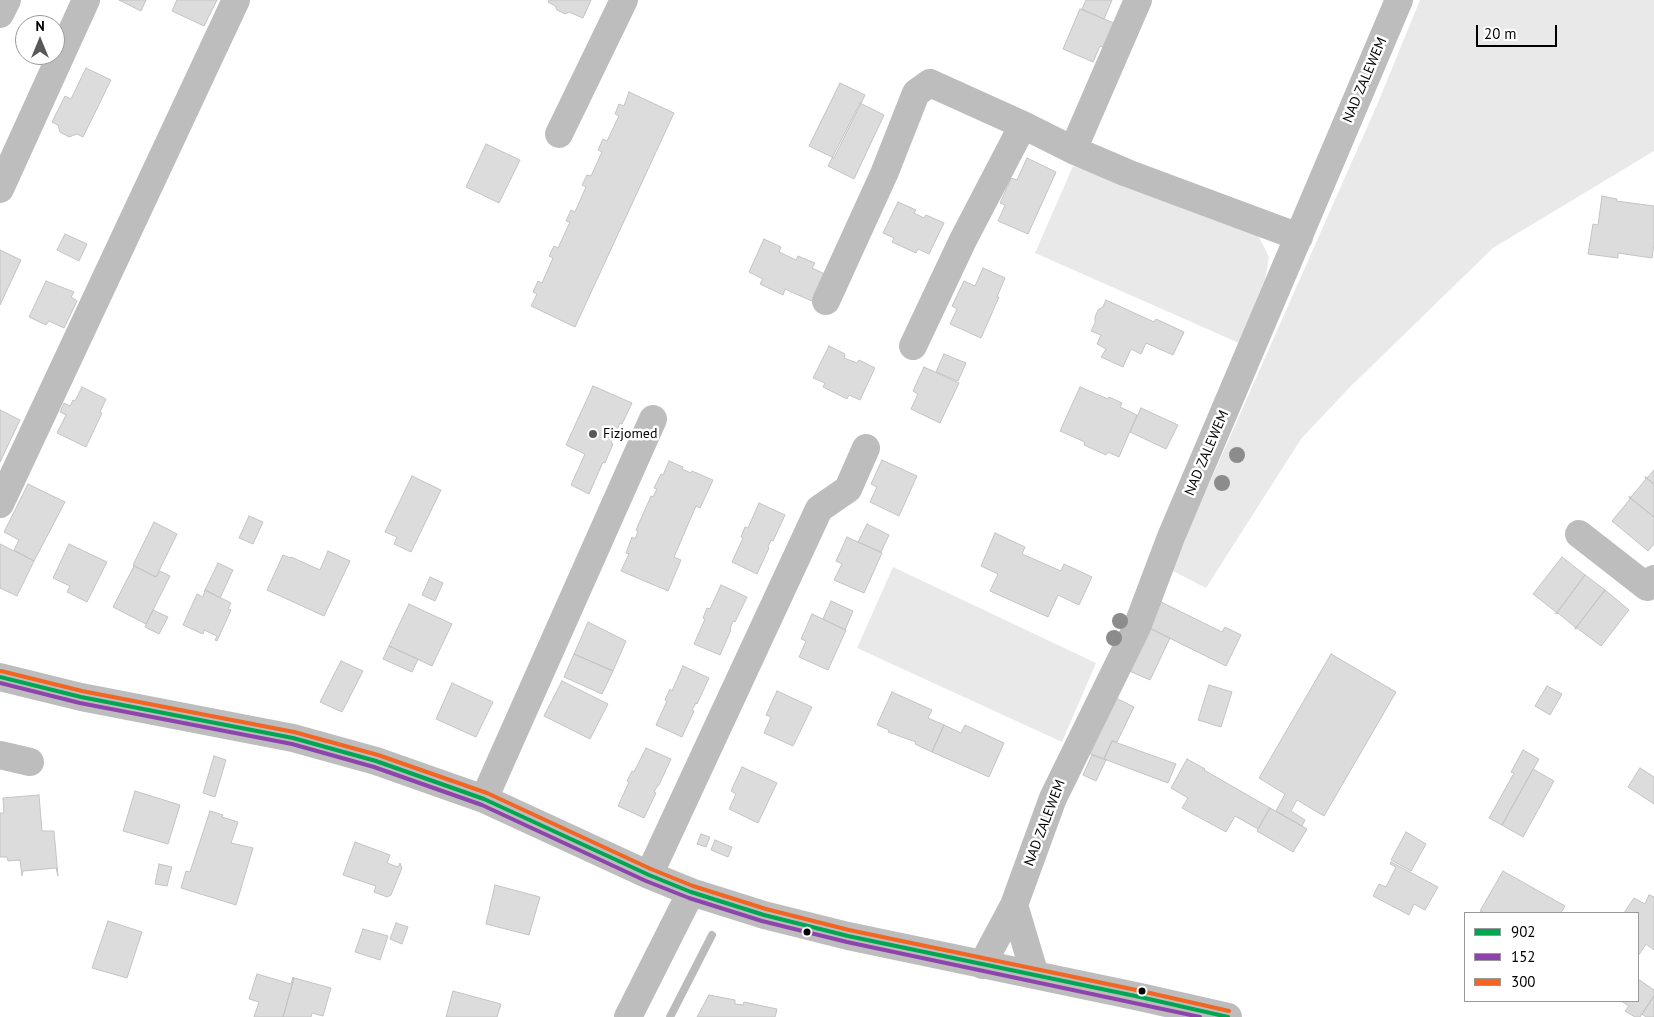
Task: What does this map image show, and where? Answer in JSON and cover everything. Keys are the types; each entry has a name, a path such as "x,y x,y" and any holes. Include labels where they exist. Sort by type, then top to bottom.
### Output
{"street":[{"path":"0,14 7,0"},
{"path":"0,188 86,0"},
{"path":"0,504 236,0"},
{"path":"559,134 624,0"},
{"path":"1073,150 1138,0"},
{"name":"NAD ZALEWEM","path":"982,965 1014,905 1053,798 1137,627 1171,538 1399,0"},
{"path":"826,301 884,174 916,93 930,84 1127,173 1299,237"},
{"path":"913,346 963,240 1023,125"},
{"path":"484,800 653,419"},
{"path":"649,875 819,509 848,489 866,448"},
{"path":"1578,534 1647,587 1654,579"},
{"path":"0,677 81,697 292,738 376,761 484,800 649,875 691,892 764,916 982,965 1228,1017"},
{"path":"0,755 30,762"},
{"path":"628,1017 691,892"},
{"path":"1014,905 1035,975"}],"shaded area":[{"path":"1420,0 1654,0 1654,151 1493,248 1349,388 1301,439 1206,588 1171,570 1377,105"},
{"path":"1073,166 1257,233 1269,257 1265,279 1239,343 1035,253"},
{"path":"893,567 1096,663 1062,742 857,648"}],"building":[{"path":"119,0 146,0 141,11"},
{"path":"177,0 217,0 204,26 172,11"},
{"path":"549,0 591,0 583,18 569,12 565,14 557,10 555,6 548,2"},
{"path":"1086,0 1112,0 1104,19 1082,9"},
{"path":"1080,9 1116,24 1106,48 1100,46 1093,62 1063,49"},
{"path":"86,68 111,80 83,137 77,134 69,137 60,132 58,125 52,122 65,96 71,99"},
{"path":"840,83 865,95 834,158 809,146"},
{"path":"629,92 674,113 575,327 531,306 537,294 533,292 538,281 542,283 553,258 549,256 554,246 558,248 570,222 566,221 571,210 575,212 586,187 582,185 587,175 591,176 602,152 598,150 603,139 607,141 619,116 615,114 619,104 624,106"},
{"path":"860,103 884,115 854,179 828,166"},
{"path":"486,144 520,160 499,203 466,187"},
{"path":"1027,158 1056,172 1028,234 998,221 1005,205 1000,203 1011,178 1017,180"},
{"path":"1602,196 1617,199 1616,201 1654,206 1652,258 1618,253 1618,258 1588,254 1593,224 1598,225"},
{"path":"898,202 916,210 914,213 924,218 926,215 944,223 929,254 918,249 916,253 892,242 894,238 883,233"},
{"path":"65,234 87,244 79,261 57,250"},
{"path":"764,239 781,247 779,252 796,260 798,256 815,263 812,268 827,275 814,302 785,289 783,295 760,284 763,279 749,272"},
{"path":"0,250 21,260 0,305"},
{"path":"983,268 1005,278 981,338 950,324 957,309 952,306 964,281 975,286"},
{"path":"46,281 74,292 71,297 77,301 64,328 49,321 46,325 29,317"},
{"path":"1106,300 1154,322 1156,319 1184,332 1173,355 1146,343 1141,354 1131,349 1123,367 1101,357 1106,349 1097,344 1101,335 1091,331 1098,310 1103,307"},
{"path":"829,346 845,354 844,358 857,363 859,360 875,368 860,400 849,395 847,399 823,387 825,383 813,378"},
{"path":"944,354 966,363 958,381 936,372"},
{"path":"924,367 959,383 940,423 911,409 918,394 913,391"},
{"name":"Fizjomed","path":"593,386 632,403 622,424 620,423 605,463 603,462 589,494 571,485 585,454 566,445"},
{"path":"82,387 106,399 100,412 102,413 86,447 57,433 66,415 60,412 64,403 70,406 73,400 75,401"},
{"path":"1080,387 1122,403 1120,407 1137,415 1119,457 1108,452 1106,455 1084,445 1085,442 1060,431"},
{"path":"1141,408 1178,425 1166,449 1130,432"},
{"path":"0,410 20,420 0,462"},
{"path":"882,460 917,476 899,516 870,502 877,487 871,484"},
{"path":"669,461 691,473 692,471 713,480 700,508 696,506 674,557 681,560 668,591 621,571 629,554 626,553 632,537 635,539 638,531 636,530 651,496 653,497 657,489 654,488 661,474 663,475"},
{"path":"1654,470 1654,484 1645,477 1647,478"},
{"path":"412,476 441,490 411,552 394,544 397,537 385,532"},
{"path":"1645,477 1654,484 1654,517 1629,497 1646,479"},
{"path":"28,484 65,502 34,561 14,550 19,540 4,532"},
{"path":"1629,497 1654,517 1654,544 1648,551 1612,521 1630,499"},
{"path":"759,503 785,515 773,541 771,540 757,574 732,562 743,538 741,537 745,527 748,528"},
{"path":"249,516 263,522 253,544 239,538"},
{"path":"154,522 177,534 156,577 133,565"},
{"path":"867,524 889,535 881,552 858,542"},
{"path":"995,533 1025,547 1022,554 1061,571 1064,564 1092,577 1079,605 1058,595 1048,617 990,591 998,574 981,566"},
{"path":"847,537 882,553 864,593 834,580 842,564 836,561"},
{"path":"0,544 34,561 17,596 0,588"},
{"path":"69,544 107,562 87,602 67,592 70,586 53,578"},
{"path":"328,551 350,561 324,616 267,590 283,555 320,570"},
{"path":"1562,557 1585,575 1556,614 1556,612 1533,594"},
{"path":"218,563 233,570 220,598 205,590"},
{"path":"134,566 156,577 160,571 170,576 146,624 113,607"},
{"path":"1585,575 1605,590 1575,629 1558,613 1556,614"},
{"path":"430,577 443,583 435,601 422,595"},
{"path":"721,585 747,597 735,622 733,621 720,655 694,644 705,619 703,618 707,608 710,609"},
{"path":"205,590 231,603 228,609 231,610 217,641 215,640 217,636 204,630 203,634 183,625 197,594 203,597"},
{"path":"1605,590 1629,610 1601,646 1577,628 1575,629"},
{"path":"831,601 853,611 845,630 823,619"},
{"path":"1161,602 1222,632 1225,627 1241,635 1226,666 1149,628"},
{"path":"409,604 452,624 432,666 389,646"},
{"path":"153,610 168,617 159,634 145,627"},
{"path":"812,614 846,630 828,670 799,657 806,641 801,639"},
{"path":"588,622 626,641 613,671 574,654"},
{"path":"1146,626 1170,638 1150,680 1127,670"},
{"path":"389,646 418,659 412,672 383,659"},
{"path":"574,654 613,671 602,694 564,677"},
{"path":"1331,654 1396,692 1324,816 1297,800 1291,811 1305,820 1302,826 1276,811 1285,794 1259,778"},
{"path":"341,661 363,671 342,712 320,702"},
{"path":"683,666 709,678 697,704 692,710 694,711 682,737 656,725 667,701 665,700 670,689 672,691"},
{"path":"562,681 608,704 590,739 544,716"},
{"path":"452,683 493,702 476,737 436,719"},
{"path":"1209,685 1232,692 1221,727 1198,720"},
{"path":"1547,686 1562,694 1550,715 1535,706"},
{"path":"777,691 812,707 793,746 764,733 771,717 766,715"},
{"path":"892,692 932,710 928,718 944,725 932,752 915,744 916,742 888,732 889,730 877,725"},
{"path":"1114,697 1134,707 1117,742 1112,741 1104,759 1088,753"},
{"path":"944,725 961,733 965,725 1004,743 989,777 932,752"},
{"path":"1112,741 1176,764 1168,783 1104,759"},
{"path":"646,748 671,759 654,792 656,793 644,818 618,806 629,782 627,781 632,771 634,772"},
{"path":"1523,750 1539,759 1502,825 1489,818 1514,773 1511,772"},
{"path":"1092,755 1106,760 1096,781 1083,775"},
{"path":"214,756 226,760 215,797 203,793"},
{"path":"1187,759 1270,808 1258,829 1235,816 1226,832 1182,808 1188,798 1171,788"},
{"path":"742,767 777,783 758,823 729,809 736,794 731,791"},
{"path":"1640,768 1654,777 1654,804 1628,787"},
{"path":"1533,769 1554,781 1523,837 1502,825"},
{"path":"135,791 180,805 168,844 123,831"},
{"path":"39,795 42,831 54,831 58,876 56,868 23,871 22,876 20,860 8,861 7,857 0,857 0,813 4,813 3,798"},
{"path":"1270,808 1307,829 1293,852 1257,831"},
{"path":"210,811 238,822 231,843 253,848 236,905 181,888 186,871 190,872"},
{"path":"1406,832 1426,844 1411,871 1391,860"},
{"path":"701,834 710,837 706,847 697,844"},
{"path":"715,840 732,847 728,857 711,850"},
{"path":"355,842 390,855 387,863 398,867 400,863 402,868 391,895 387,897 374,892 376,886 343,875"},
{"path":"1391,862 1438,887 1425,910 1414,904 1409,915 1373,896 1379,884 1386,887 1396,867 1390,864"},
{"path":"159,864 172,867 167,886 155,884"},
{"path":"1503,871 1565,906 1562,912 1480,911"},
{"path":"495,885 540,897 529,935 486,924"},
{"path":"1649,895 1654,897 1654,950 1646,944 1639,954 1639,912 1625,912 1634,898 1645,904"},
{"path":"108,921 142,932 127,978 92,968"},
{"path":"396,923 408,927 402,944 390,939"},
{"path":"363,929 388,936 380,960 355,952"},
{"path":"257,974 291,984 294,978 283,1017 254,1017 259,1002 249,999"},
{"path":"294,978 331,988 323,1016 312,1013 311,1017 283,1017"},
{"path":"1639,980 1654,990 1654,996 1640,1017 1635,1017 1625,1011 1629,1006 1623,1002 1639,1002"},
{"path":"453,991 501,1004 497,1017 446,1017"},
{"path":"709,995 735,1000 735,1004 743,1005 744,1002 777,1009 775,1017 697,1017"},
{"path":"1654,996 1654,1017 1646,1017 1642,1014"}],"waterway":[{"path":"670,1017 712,935"}],"transit line":[{"name":"300","path":"1,671 82,691 294,732 378,755 487,793 651,869 693,886 766,909 849,930 1229,1011"},
{"name":"902","path":"0,677 81,697 293,738 376,761 484,799 649,875 691,892 764,915 848,936 1228,1017"},
{"name":"152","path":"0,683 80,703 292,744 374,767 482,805 646,881 689,898 762,921 847,942 1200,1017"}],"place":[{"name":"Fizjomed","path":"593,434"}]}
